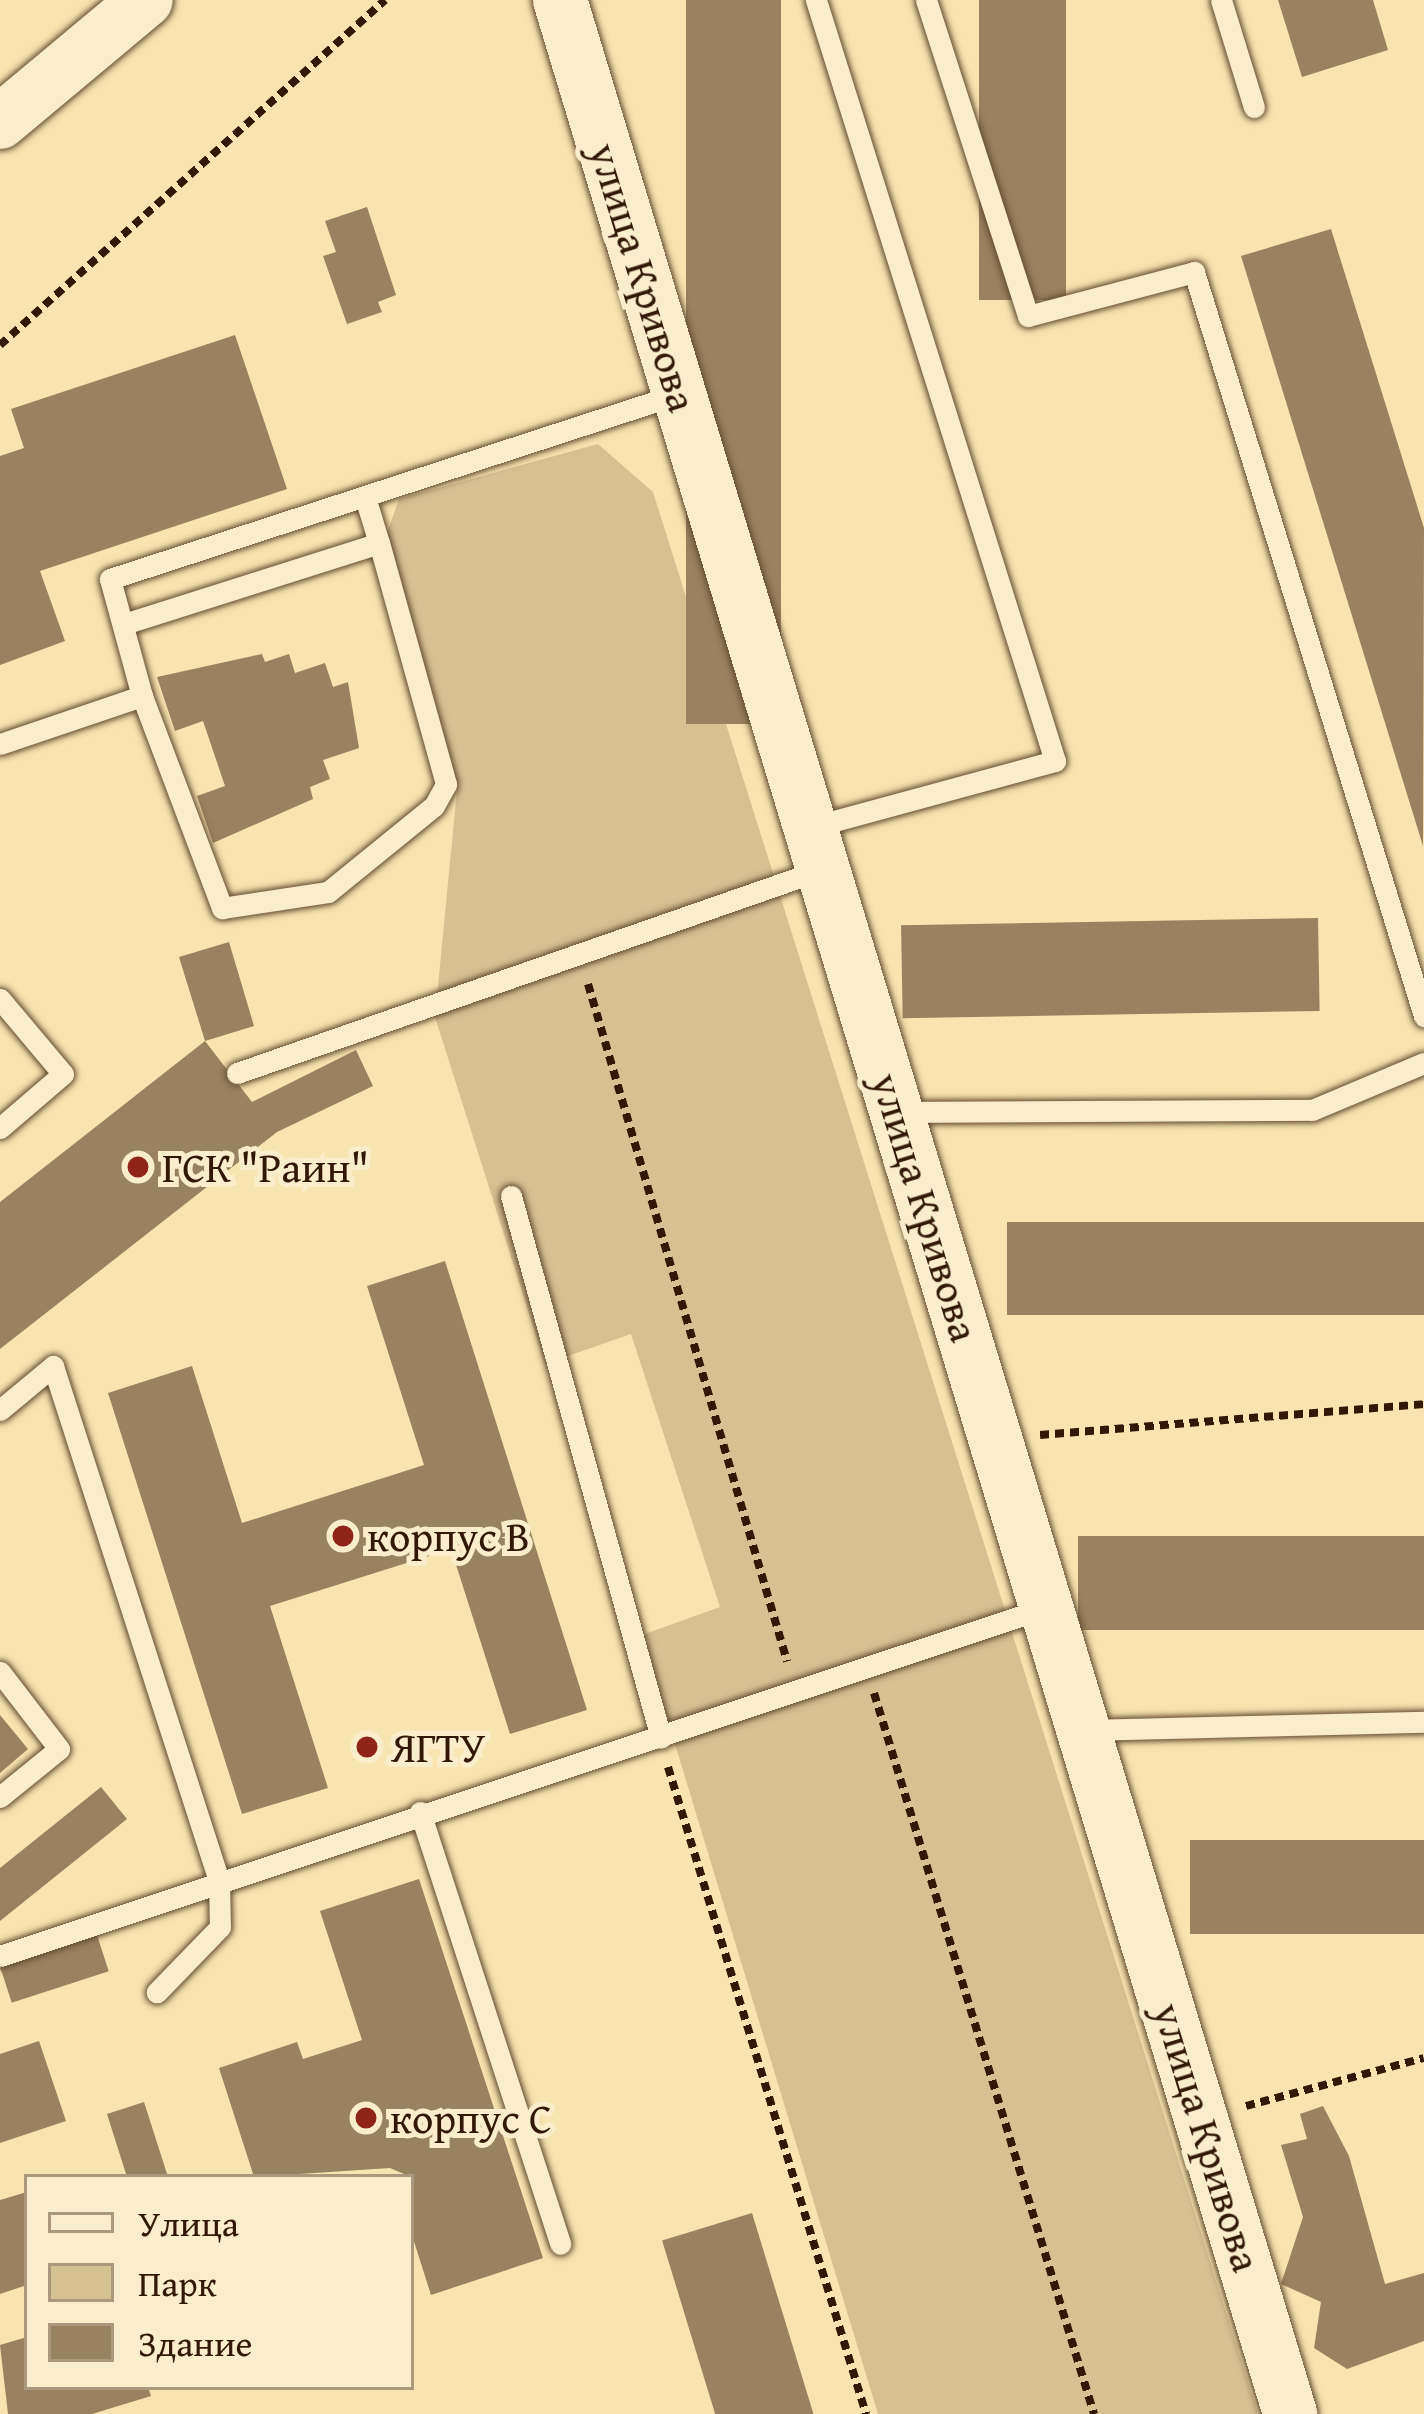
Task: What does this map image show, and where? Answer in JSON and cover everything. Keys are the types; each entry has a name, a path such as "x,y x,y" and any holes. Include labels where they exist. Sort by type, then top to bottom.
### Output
{"street":[{"path":"0,122 146,0"},
{"name":"улица Кривова","path":"560,0 1290,2414"}],"lane":[{"path":"237,1073 579,954 817,848 1055,761 816,0"},
{"path":"926,0 1028,316 1194,272 1424,1016"},
{"path":"1221,0 1254,107"},
{"path":"365,497 446,784 328,892 222,908 142,696 127,623 110,579 680,394"},
{"path":"127,623 379,543"},
{"path":"0,744 142,696"},
{"path":"0,1000 63,1074 0,1128"},
{"path":"897,1112 1312,1110 1424,1063"},
{"path":"511,1196 661,1738"},
{"path":"0,1410 53,1366 219,1881 220,1927 157,1992"},
{"path":"0,1956 420,1812 661,1738 1048,1607"},
{"path":"0,1672 58,1749 0,1797"},
{"path":"1085,1730 1424,1722"},
{"path":"420,1812 560,2244"}],"path":[{"path":"0,346 385,0"},
{"path":"579,954 796,1692"},
{"path":"1031,1435 1424,1404"},
{"path":"866,1669 1094,2414"},
{"path":"661,1738 866,2414"},
{"path":"1202,2117 1424,2058"}],"green space":[{"path":"598,444 653,492 1258,2414 878,2414 642,1635 720,1607 631,1334 545,1364 435,1017 457,790 387,533 399,499"}],"building":[{"path":"686,0 781,0 781,724 686,724"},
{"path":"979,0 1066,0 1066,300 979,300"},
{"path":"1278,0 1373,0 1388,50 1302,77"},
{"path":"367,207 396,295 378,302 382,312 347,324 323,256 336,252 325,221"},
{"path":"1331,229 1424,528 1423,846 1241,256"},
{"path":"235,335 287,489 40,571 65,641 0,665 0,456 24,448 11,409"},
{"path":"262,654 265,662 289,654 295,673 325,663 333,687 348,682 359,748 323,760 330,779 310,787 313,799 213,843 197,796 225,786 203,721 175,731 157,677"},
{"path":"1318,918 1320,1011 903,1018 901,925"},
{"path":"229,942 254,1026 205,1041 179,957"},
{"name":"ГСК \"Раин\"","path":"205,1041 252,1102 356,1050 373,1086 277,1132 0,1349 0,1202"},
{"path":"1007,1222 1424,1222 1424,1315 1007,1315"},
{"name":"корпус В","path":"445,1261 587,1710 510,1734 451,1549 270,1606 328,1788 242,1814 108,1393 192,1366 242,1523 424,1465 367,1286"},
{"path":"1078,1536 1424,1536 1424,1630 1078,1630"},
{"path":"0,1715 28,1749 0,1773"},
{"path":"101,1787 127,1819 0,1921 0,1868"},
{"path":"1190,1840 1424,1840 1424,1934 1190,1934"},
{"name":"корпус С","path":"419,1879 543,2258 431,2295 414,2241 414,2174 390,2168 253,2174 219,2068 297,2042 303,2059 362,2040 320,1911"},
{"path":"97,1935 109,1971 12,2003 0,1967"},
{"path":"39,2041 66,2121 0,2143 0,2054"},
{"path":"144,2102 167,2174 126,2174 107,2114"},
{"path":"1323,2106 1349,2156 1385,2284 1424,2273 1424,2341 1347,2369 1314,2348 1321,2302 1281,2284 1303,2217 1281,2145 1307,2139 1300,2114"},
{"path":"24,2193 24,2286 0,2294 0,2200"},
{"path":"752,2213 813,2414 715,2414 662,2240"},
{"path":"24,2338 24,2390 149,2390 151,2396 92,2414 8,2414 0,2345"}],"place":[{"name":"ГСК \"Раин\"","path":"138,1167"},
{"name":"корпус В","path":"343,1536"},
{"name":"ЯГТУ","path":"367,1747"},
{"name":"корпус С","path":"366,2118"}]}
